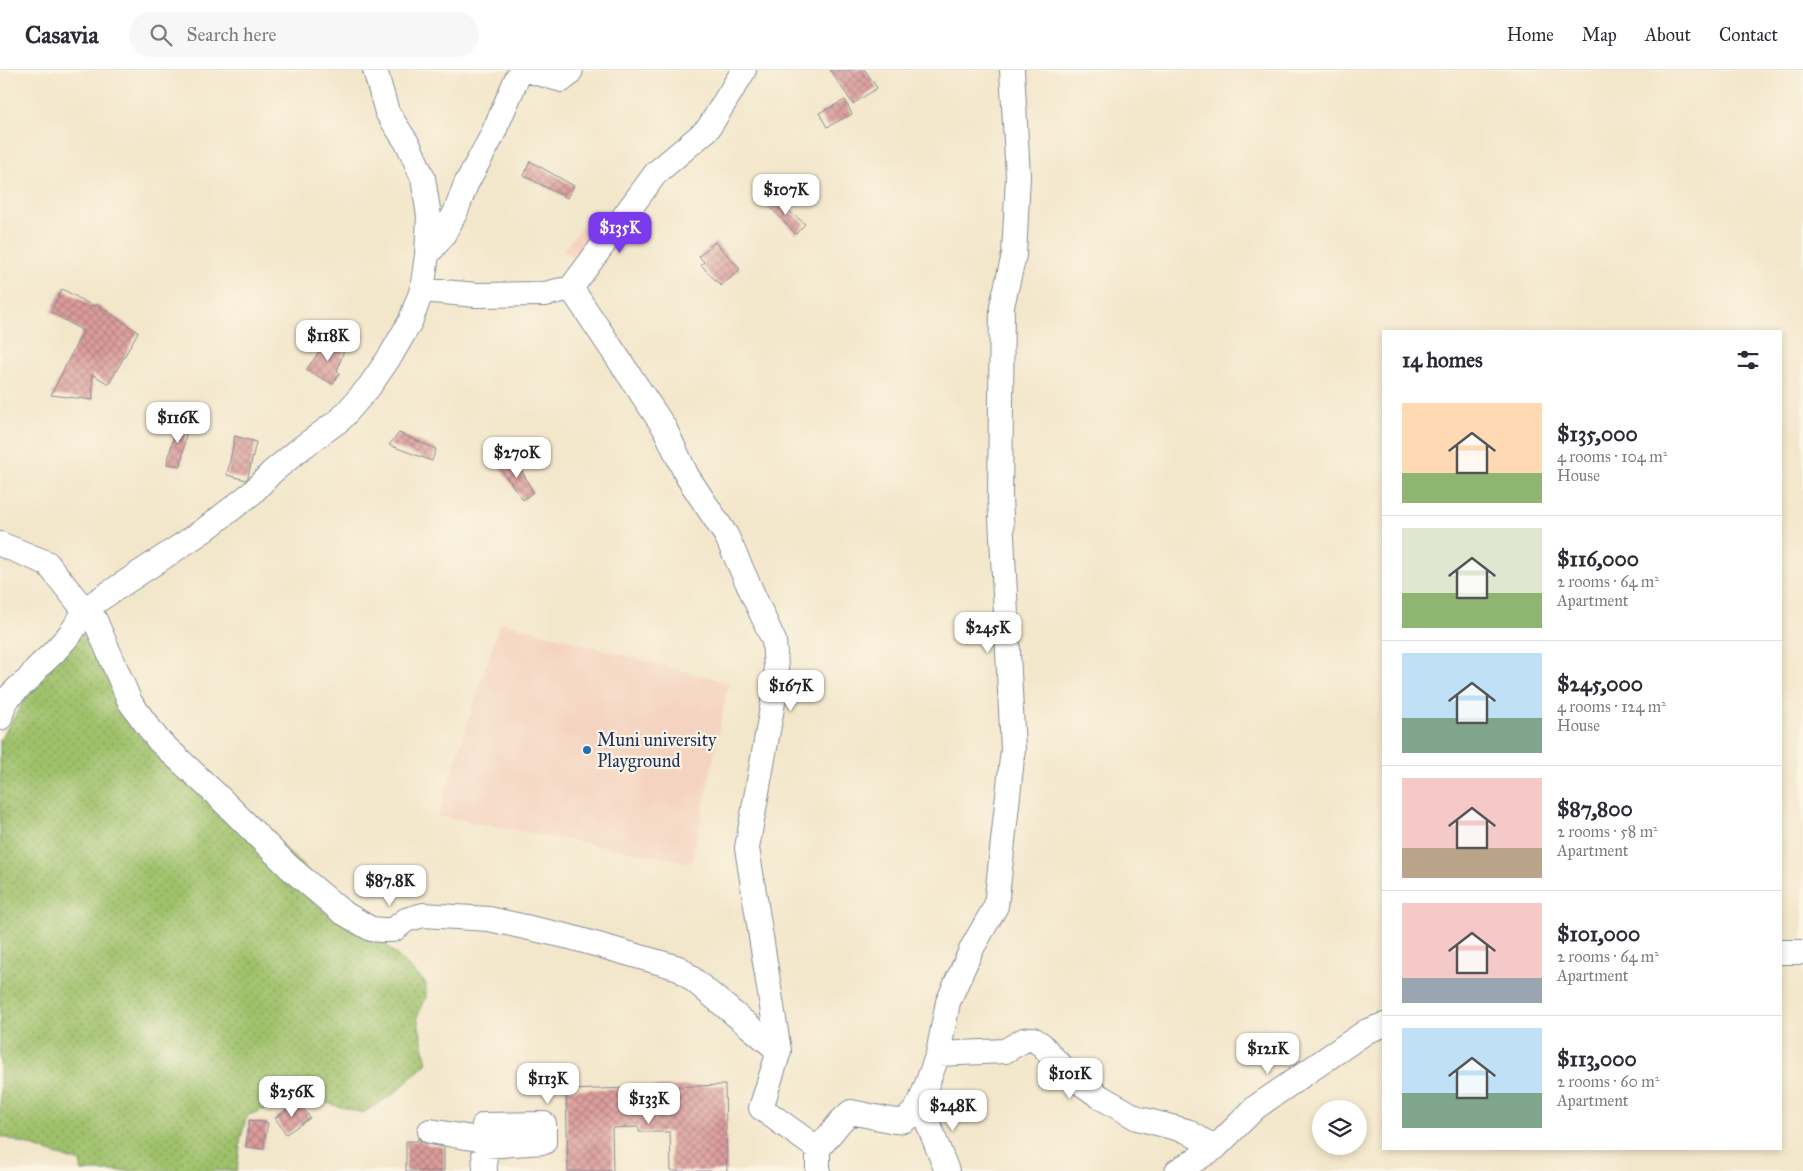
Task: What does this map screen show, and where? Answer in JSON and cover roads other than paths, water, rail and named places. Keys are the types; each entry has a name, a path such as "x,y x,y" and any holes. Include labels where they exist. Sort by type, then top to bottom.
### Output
{"street":[{"path":"0,718 5,701 28,680 71,633 85,610 203,531 252,493 272,472 300,449 341,419 369,387 391,355 410,322 422,290 428,254 429,216 422,178 408,146 387,112 374,70"},
{"path":"428,254 442,237 456,211 466,184 491,138 517,78 522,71 530,71 562,80 571,70"},
{"path":"422,290 476,296 545,294 571,288 656,173 708,129 744,70"},
{"path":"571,288 664,427 687,476 726,535 774,641 777,680 747,848 779,1051 761,1108 818,1160 840,1120 851,1112 895,1121 905,1120 914,1113 920,1103 938,1054 948,1002 972,948 996,906 1013,749 1000,498 1002,306 1014,256 1018,176 1012,70"},
{"path":"0,544 47,563 95,620 130,702 158,740 218,796 289,868 342,912 371,929 382,930 393,930 406,920 423,915 490,920 570,937 679,968 779,1051"},
{"path":"1782,952 1803,952"},
{"path":"1176,1171 1215,1148 1256,1107 1367,1031 1382,1026"},
{"path":"938,1054 1005,1051 1024,1040 1033,1039 1042,1045 1074,1079 1102,1098 1137,1118 1187,1131 1215,1148"},
{"path":"920,1103 947,1171"},
{"path":"430,1131 484,1140 484,1125 544,1124 544,1142 484,1146 485,1171"}],"place":[{"name":"Muni university Playground","path":"587,750"}]}
